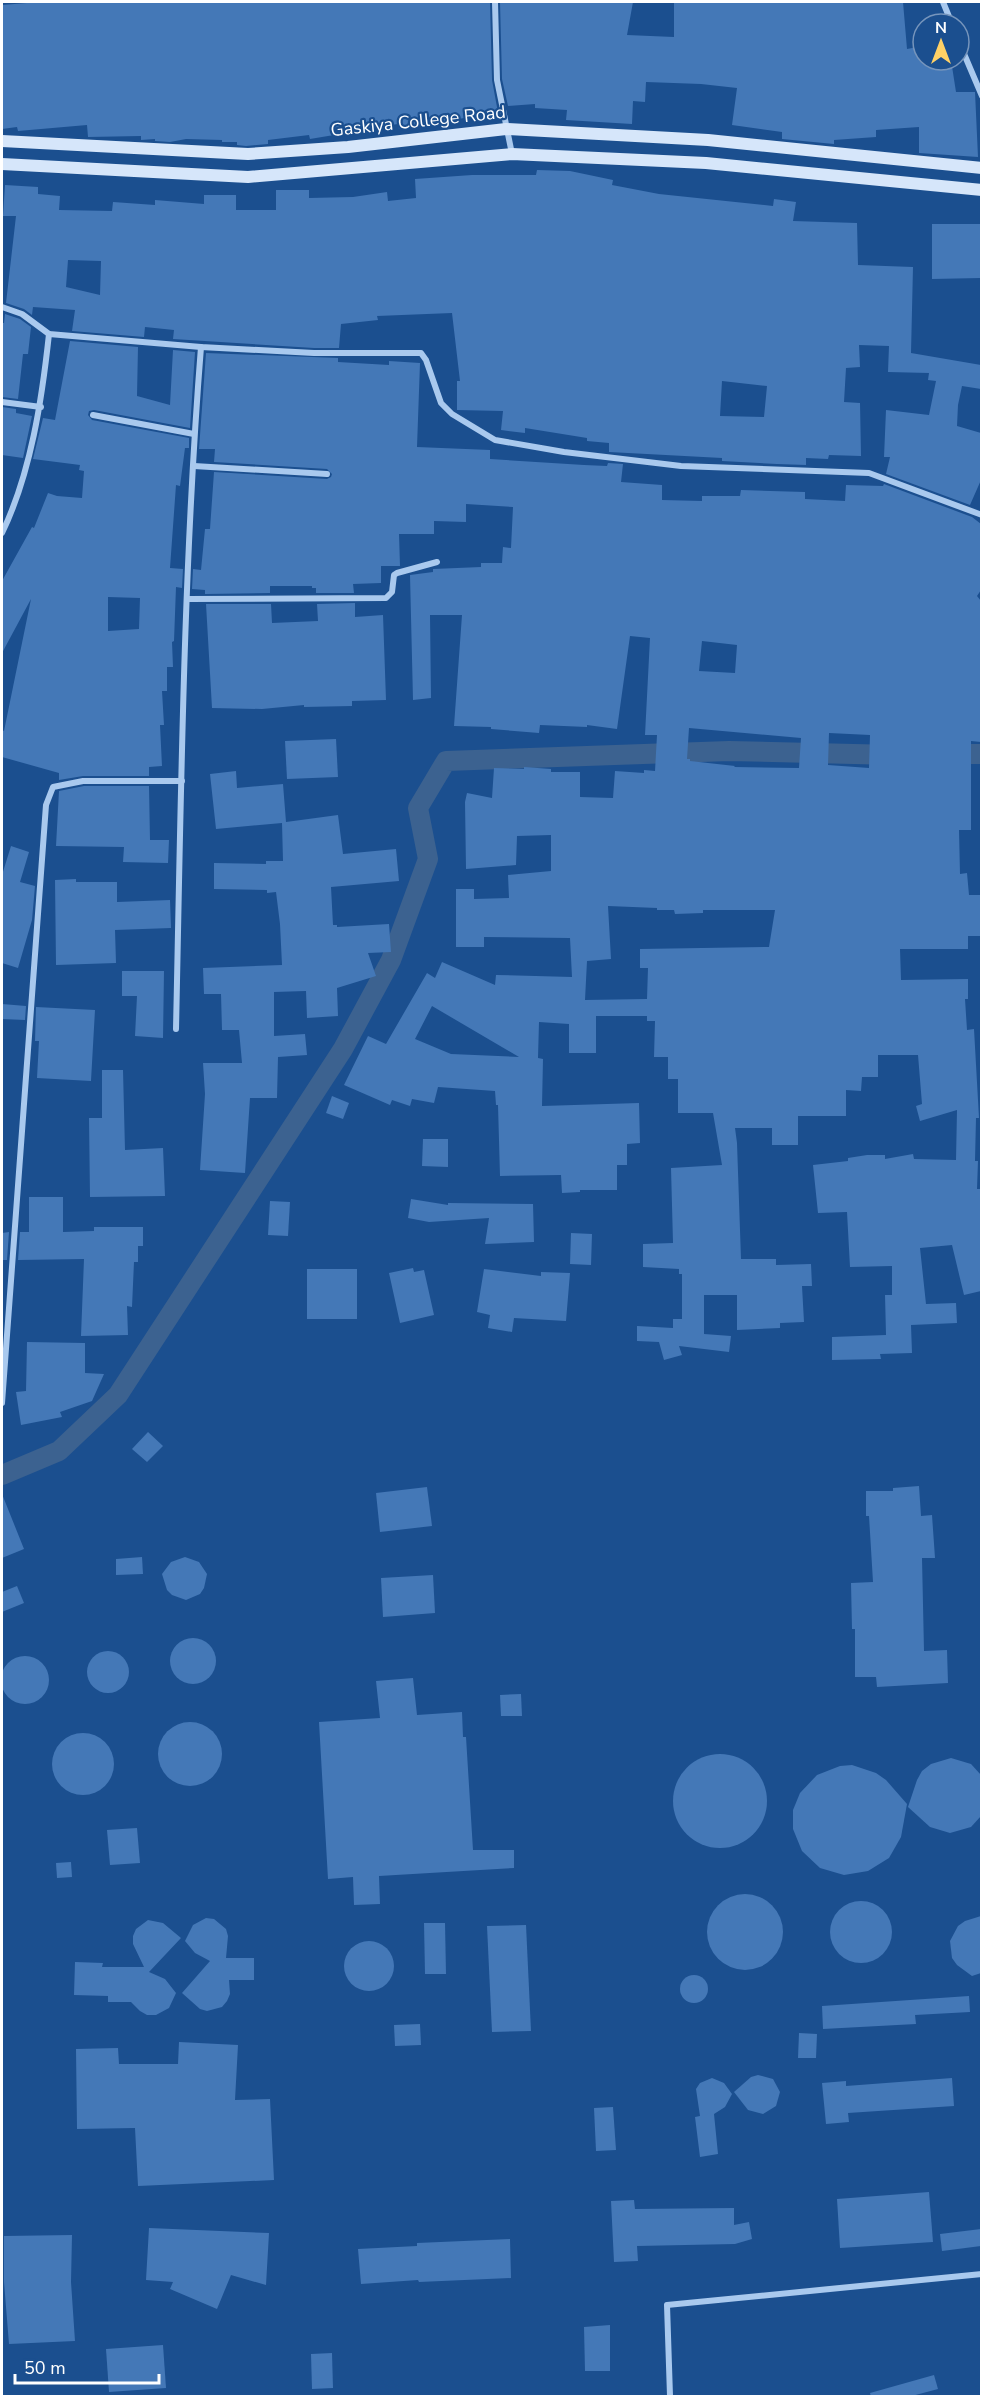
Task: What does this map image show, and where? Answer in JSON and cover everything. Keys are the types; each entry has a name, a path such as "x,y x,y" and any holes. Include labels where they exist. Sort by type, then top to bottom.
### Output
{"main road":[{"name":"Gaskiya College Road","path":"2,141 249,154 348,147 506,129 708,140 981,168"},
{"path":"2,164 249,177 512,154 706,163 981,190"}],"street":[{"path":"495,2 497,80 512,154"},
{"path":"971,71 981,96"},
{"path":"2,307 22,314 50,334 201,347 314,353 421,353 426,360 441,403 452,414 495,440 564,452 681,466 869,473 981,515"},
{"path":"2,532 12,511 40,407 50,334"},
{"path":"176,1029 194,434 201,347"},
{"path":"2,402 40,407"},
{"path":"93,415 194,434"},
{"path":"194,466 327,474"},
{"path":"188,599 386,598 392,592 394,575 437,562"},
{"path":"2,1403 46,805 53,787 83,781 182,781"},
{"path":"670,2397 667,2305 981,2274"}],"building":[{"path":"39,2 490,2 492,80 499,118 482,120 482,115 399,129 398,124 364,129 365,133 346,135 346,133 310,139 309,135 268,140 268,144 246,146 237,145 237,142 222,142 222,140 186,139 170,142 155,141 155,139 141,140 141,136 88,137 87,125 18,131 17,127 2,129 2,5"},
{"path":"500,2 633,2 627,35 674,37 674,2 903,2 907,49 911,48 911,72 953,72 956,92 975,92 978,157 919,153 919,127 876,130 876,137 834,140 834,144 782,139 782,132 732,125 737,88 701,84 646,82 645,102 633,101 632,124 566,120 567,110 535,108 535,104 508,106 502,79"},
{"path":"537,170 570,171 613,180 612,185 659,194 773,206 774,199 796,202 793,221 857,223 858,265 913,267 911,353 981,365 981,389 962,386 958,405 957,426 981,433 981,480 970,505 886,474 890,457 884,457 886,410 929,415 936,381 928,380 929,373 888,372 889,346 859,345 860,367 846,368 844,402 860,403 861,456 829,455 828,459 806,458 806,465 777,464 722,461 722,458 609,452 609,443 587,441 587,438 525,428 525,433 501,430 503,411 457,410 457,381 460,381 452,313 377,316 378,320 341,324 339,348 314,348 173,339 174,330 145,327 144,337 72,331 75,310 33,307 32,315 24,309 6,303 16,216 3,216 5,185 38,187 38,194 60,196 59,210 112,211 113,202 155,205 155,200 204,204 204,195 236,195 236,210 276,210 276,190 309,190 309,198 353,197 387,192 388,201 416,198 415,179 472,175 536,175","holes":["68,260 101,261 100,295 66,287","722,381 767,386 764,417 720,416"]},
{"path":"932,224 981,224 981,278 932,279"},
{"path":"5,314 20,319 31,327 28,354 23,354 18,399 2,397 2,323 4,323"},
{"path":"70,341 138,347 137,396 170,405 173,350 195,352 190,428 94,410 89,411 88,415 92,420 189,438 189,448 185,448 180,486 176,485 170,568 183,569 182,588 176,587 174,641 172,642 173,667 167,667 167,691 162,691 164,725 160,725 162,766 149,767 149,776 83,776 59,780 59,773 2,757 2,730 4,731 31,599 2,653 2,581 32,527 34,528 48,493 82,498 84,471 79,470 80,465 33,459 43,418 55,420","holes":["108,597 140,598 139,629 108,631"]},
{"path":"206,353 338,358 338,362 389,365 389,361 420,363 417,447 490,450 490,459 607,466 608,463 623,464 621,482 662,485 662,500 702,501 702,496 740,496 741,490 805,492 805,499 845,501 846,485 883,486 884,484 972,517 981,524 981,590 977,596 981,601 981,742 971,741 971,830 959,830 960,874 967,873 969,895 981,895 981,936 968,936 968,949 900,949 901,980 968,979 968,999 965,999 967,1030 974,1029 979,1118 976,1118 975,1161 978,1161 977,1189 980,1189 981,1291 964,1295 952,1245 920,1248 926,1304 956,1303 957,1323 911,1325 912,1353 880,1354 881,1359 832,1360 832,1337 886,1335 885,1295 892,1295 892,1266 850,1267 847,1212 818,1213 813,1165 848,1161 848,1158 867,1155 885,1155 885,1159 913,1154 914,1159 956,1160 957,1110 920,1121 916,1106 922,1104 918,1055 878,1055 878,1077 862,1077 861,1091 846,1090 846,1116 798,1116 798,1145 772,1145 772,1128 735,1128 741,1259 776,1259 776,1265 811,1264 812,1286 802,1286 804,1322 780,1323 780,1328 737,1330 737,1295 704,1295 704,1334 731,1336 729,1352 679,1346 682,1355 664,1360 659,1342 637,1341 637,1326 673,1328 673,1319 682,1319 682,1274 679,1274 679,1269 643,1267 643,1244 673,1243 671,1168 722,1165 713,1113 678,1113 678,1079 668,1079 668,1057 654,1057 655,1021 647,1021 647,1016 596,1016 596,1053 569,1053 569,1024 539,1022 538,1058 543,1059 542,1106 639,1103 640,1143 627,1144 627,1165 617,1165 617,1190 580,1190 580,1192 562,1193 561,1175 500,1176 498,1105 496,1105 495,1091 438,1087 434,1103 412,1099 410,1106 392,1100 390,1105 344,1085 368,1036 386,1044 427,973 435,978 442,962 495,985 496,975 572,977 570,938 484,937 484,947 456,947 456,889 474,889 474,899 509,898 508,875 551,871 551,835 517,836 516,865 466,869 465,802 467,793 492,798 494,768 524,769 524,767 551,769 551,772 580,772 580,797 613,798 615,771 644,773 644,770 655,771 657,735 645,735 650,638 630,636 617,729 587,725 587,727 540,725 539,733 491,729 491,727 454,726 462,615 430,615 431,698 413,700 410,575 433,572 433,569 481,567 481,563 502,563 503,547 511,548 513,507 466,504 466,522 434,521 434,534 399,534 400,566 381,566 381,583 353,584 354,593 316,593 316,588 312,586 270,586 270,593 205,594 205,590 192,589 193,569 201,570 205,529 210,529 214,472 327,479 332,474 327,469 214,462 215,449 199,449","holes":["702,641 737,645 735,673 699,671","689,728 801,738 799,768 734,767 687,759","829,733 870,735 869,768 828,765","608,906 674,910 675,914 703,913 703,910 775,910 769,947 640,949 640,968 648,968 647,999 585,1000 587,961 611,959","432,1006 519,1057 451,1054 415,1039"]},
{"path":"2,407 16,409 16,413 32,416 23,458 2,455"},
{"path":"355,603 355,617 383,615 386,700 352,701 352,706 212,708 206,604 271,604 272,623 318,621 317,604"},
{"path":"336,739 338,777 287,779 285,741"},
{"path":"236,771 237,788 283,784 286,822 338,815 343,854 396,849 399,881 331,887 333,925 337,927 389,924 391,952 368,953 376,976 337,988 338,1016 307,1018 306,991 274,992 274,1036 305,1034 307,1055 278,1057 277,1098 250,1098 245,1173 200,1170 205,1094 203,1063 242,1063 239,1030 222,1030 221,994 204,994 203,968 282,965 280,924 276,892 214,889 214,863 266,864 266,861 283,861 282,823 216,829 210,774"},
{"path":"84,786 149,786 150,840 169,840 168,863 123,862 124,847 56,846 59,791"},
{"path":"11,846 29,852 20,882 35,886 32,920 18,968 2,963 2,875"},
{"path":"76,879 76,882 117,882 117,902 170,900 171,928 115,930 116,963 56,965 55,880"},
{"path":"122,971 164,971 163,1038 135,1036 137,996 122,996"},
{"path":"2,1004 26,1006 25,1020 2,1019"},
{"path":"36,1007 95,1010 91,1081 37,1078 39,1041 35,1041"},
{"path":"102,1070 123,1070 125,1150 163,1148 165,1196 90,1197 89,1118 102,1118"},
{"path":"332,1096 349,1103 343,1119 326,1113"},
{"path":"423,1139 448,1139 448,1167 422,1166"},
{"path":"29,1197 63,1197 63,1232 94,1231 94,1227 143,1227 143,1246 138,1246 138,1262 134,1262 132,1307 127,1306 128,1335 81,1336 84,1259 18,1260 20,1232 29,1232"},
{"path":"411,1199 448,1205 448,1203 533,1204 534,1242 485,1244 489,1218 429,1222 408,1218"},
{"path":"270,1201 290,1202 288,1236 268,1235"},
{"path":"9,1232 7,1260 2,1260 2,1233"},
{"path":"571,1233 592,1234 591,1265 570,1264"},
{"path":"413,1268 414,1272 424,1270 434,1315 400,1323 389,1273"},
{"path":"307,1269 357,1269 357,1319 307,1319"},
{"path":"484,1269 541,1276 541,1272 570,1273 566,1321 514,1318 512,1332 488,1328 490,1315 477,1312"},
{"path":"27,1342 85,1343 85,1373 104,1374 92,1401 60,1412 62,1417 21,1425 16,1392 26,1391"},
{"path":"148,1432 163,1446 147,1462 132,1449"},
{"path":"919,1486 921,1516 932,1515 935,1558 922,1558 924,1651 947,1650 948,1683 877,1687 876,1677 855,1677 855,1629 852,1629 851,1583 873,1582 869,1516 866,1516 866,1491 893,1491 893,1488"},
{"path":"427,1487 432,1526 380,1532 376,1493"},
{"path":"2,1494 24,1549 2,1558"},
{"path":"142,1557 143,1574 116,1575 116,1559"},
{"path":"185,1557 199,1562 207,1574 200,1594 186,1600 172,1595 167,1590 162,1574 171,1562"},
{"path":"433,1575 435,1613 383,1617 381,1578"},
{"path":"17,1586 24,1603 2,1612 2,1592"},
{"path":"193,1638 209,1645 216,1661 209,1677 193,1684 177,1677 170,1661 177,1645"},
{"path":"108,1651 116,1652 123,1657 128,1664 128,1680 123,1687 116,1692 108,1693 100,1692 93,1687 88,1680 87,1672 88,1664 93,1657 100,1652"},
{"path":"25,1656 42,1663 49,1680 42,1697 25,1704 8,1697 1,1680 8,1663"},
{"path":"413,1678 417,1715 462,1712 463,1737 466,1737 473,1850 514,1850 514,1868 379,1876 380,1904 354,1905 353,1877 328,1879 319,1722 380,1718 376,1681"},
{"path":"521,1694 522,1716 501,1716 500,1695"},
{"path":"184,1722 196,1722 213,1731 220,1742 222,1754 220,1766 213,1777 196,1786 184,1786 172,1781 163,1772 158,1760 158,1748 163,1736 172,1727"},
{"path":"77,1733 89,1733 105,1742 112,1752 114,1764 112,1776 105,1786 89,1795 77,1795 66,1790 57,1781 52,1770 52,1758 57,1747 66,1738"},
{"path":"720,1754 738,1758 753,1768 763,1783 767,1801 763,1819 753,1834 738,1844 720,1848 702,1844 687,1834 677,1819 673,1801 677,1783 687,1768 702,1758"},
{"path":"951,1758 971,1764 981,1775 981,1816 971,1827 950,1833 930,1827 908,1807 922,1771 931,1764"},
{"path":"852,1765 876,1773 886,1780 907,1804 901,1837 889,1858 868,1871 844,1875 820,1868 802,1851 793,1829 793,1810 800,1793 817,1775 840,1766"},
{"path":"137,1828 140,1863 110,1865 107,1830"},
{"path":"71,1862 72,1877 57,1878 56,1863"},
{"path":"745,1894 760,1897 772,1905 780,1917 783,1932 780,1947 772,1959 760,1967 745,1970 730,1967 718,1959 710,1947 707,1932 710,1917 718,1905 730,1897"},
{"path":"861,1901 873,1903 883,1910 890,1920 892,1932 890,1944 883,1954 873,1961 861,1963 849,1961 839,1954 832,1944 830,1932 832,1920 839,1910 849,1903"},
{"path":"981,1916 981,1973 972,1976 957,1965 952,1958 950,1941 958,1926"},
{"path":"206,1918 214,1919 226,1929 228,1936 226,1958 254,1958 254,1980 229,1980 230,1994 227,2001 222,2007 207,2011 200,2009 182,1993 210,1961 195,1953 185,1941 193,1925"},
{"path":"148,1920 163,1923 181,1938 149,1972 165,1979 176,1993 169,2008 156,2015 147,2015 131,2002 108,2002 108,1996 74,1995 75,1962 103,1963 102,1967 144,1967 133,1944 133,1936 136,1929"},
{"path":"424,1923 445,1923 446,1974 425,1974"},
{"path":"526,1925 531,2031 492,2032 487,1926"},
{"path":"364,1941 374,1941 387,1948 394,1961 394,1971 387,1984 374,1991 364,1991 355,1987 348,1980 344,1971 344,1961 348,1952 355,1945"},
{"path":"694,1975 704,1979 708,1989 704,1999 694,2003 684,1999 680,1989 684,1979"},
{"path":"969,1996 970,2012 915,2015 916,2024 823,2029 822,2006"},
{"path":"420,2024 421,2045 395,2046 394,2025"},
{"path":"799,2033 817,2034 816,2058 798,2058"},
{"path":"179,2042 238,2045 235,2100 270,2099 274,2180 138,2186 135,2128 77,2129 76,2049 118,2048 119,2064 178,2064"},
{"path":"758,2075 773,2079 780,2092 776,2106 763,2114 748,2110 734,2092 751,2077"},
{"path":"712,2078 724,2083 732,2094 725,2107 714,2114 718,2154 700,2157 695,2117 700,2116 696,2089 700,2083"},
{"path":"952,2078 954,2106 848,2113 849,2122 826,2124 822,2083 846,2081 846,2086"},
{"path":"613,2107 616,2150 596,2151 594,2108"},
{"path":"929,2192 933,2242 840,2248 837,2199"},
{"path":"634,2200 635,2209 734,2208 734,2225 749,2222 752,2239 735,2244 637,2246 638,2261 614,2262 611,2201"},
{"path":"149,2228 269,2233 266,2285 231,2275 217,2309 170,2289 173,2282 146,2280"},
{"path":"981,2229 981,2246 942,2251 940,2234"},
{"path":"72,2235 71,2282 75,2341 9,2344 4,2282 4,2236"},
{"path":"510,2239 511,2278 361,2284 358,2249 417,2246 417,2243"},
{"path":"610,2325 610,2371 585,2371 584,2327"},
{"path":"163,2345 166,2388 109,2392 106,2349"},
{"path":"332,2353 333,2388 312,2389 311,2354"},
{"path":"934,2375 938,2389 908,2397 871,2397 870,2393"}],"waterway":[{"path":"2,1475 59,1451 118,1395 343,1049 391,960 428,859 418,808 446,761 729,751 895,755"},
{"path":"945,754 982,754"}]}
